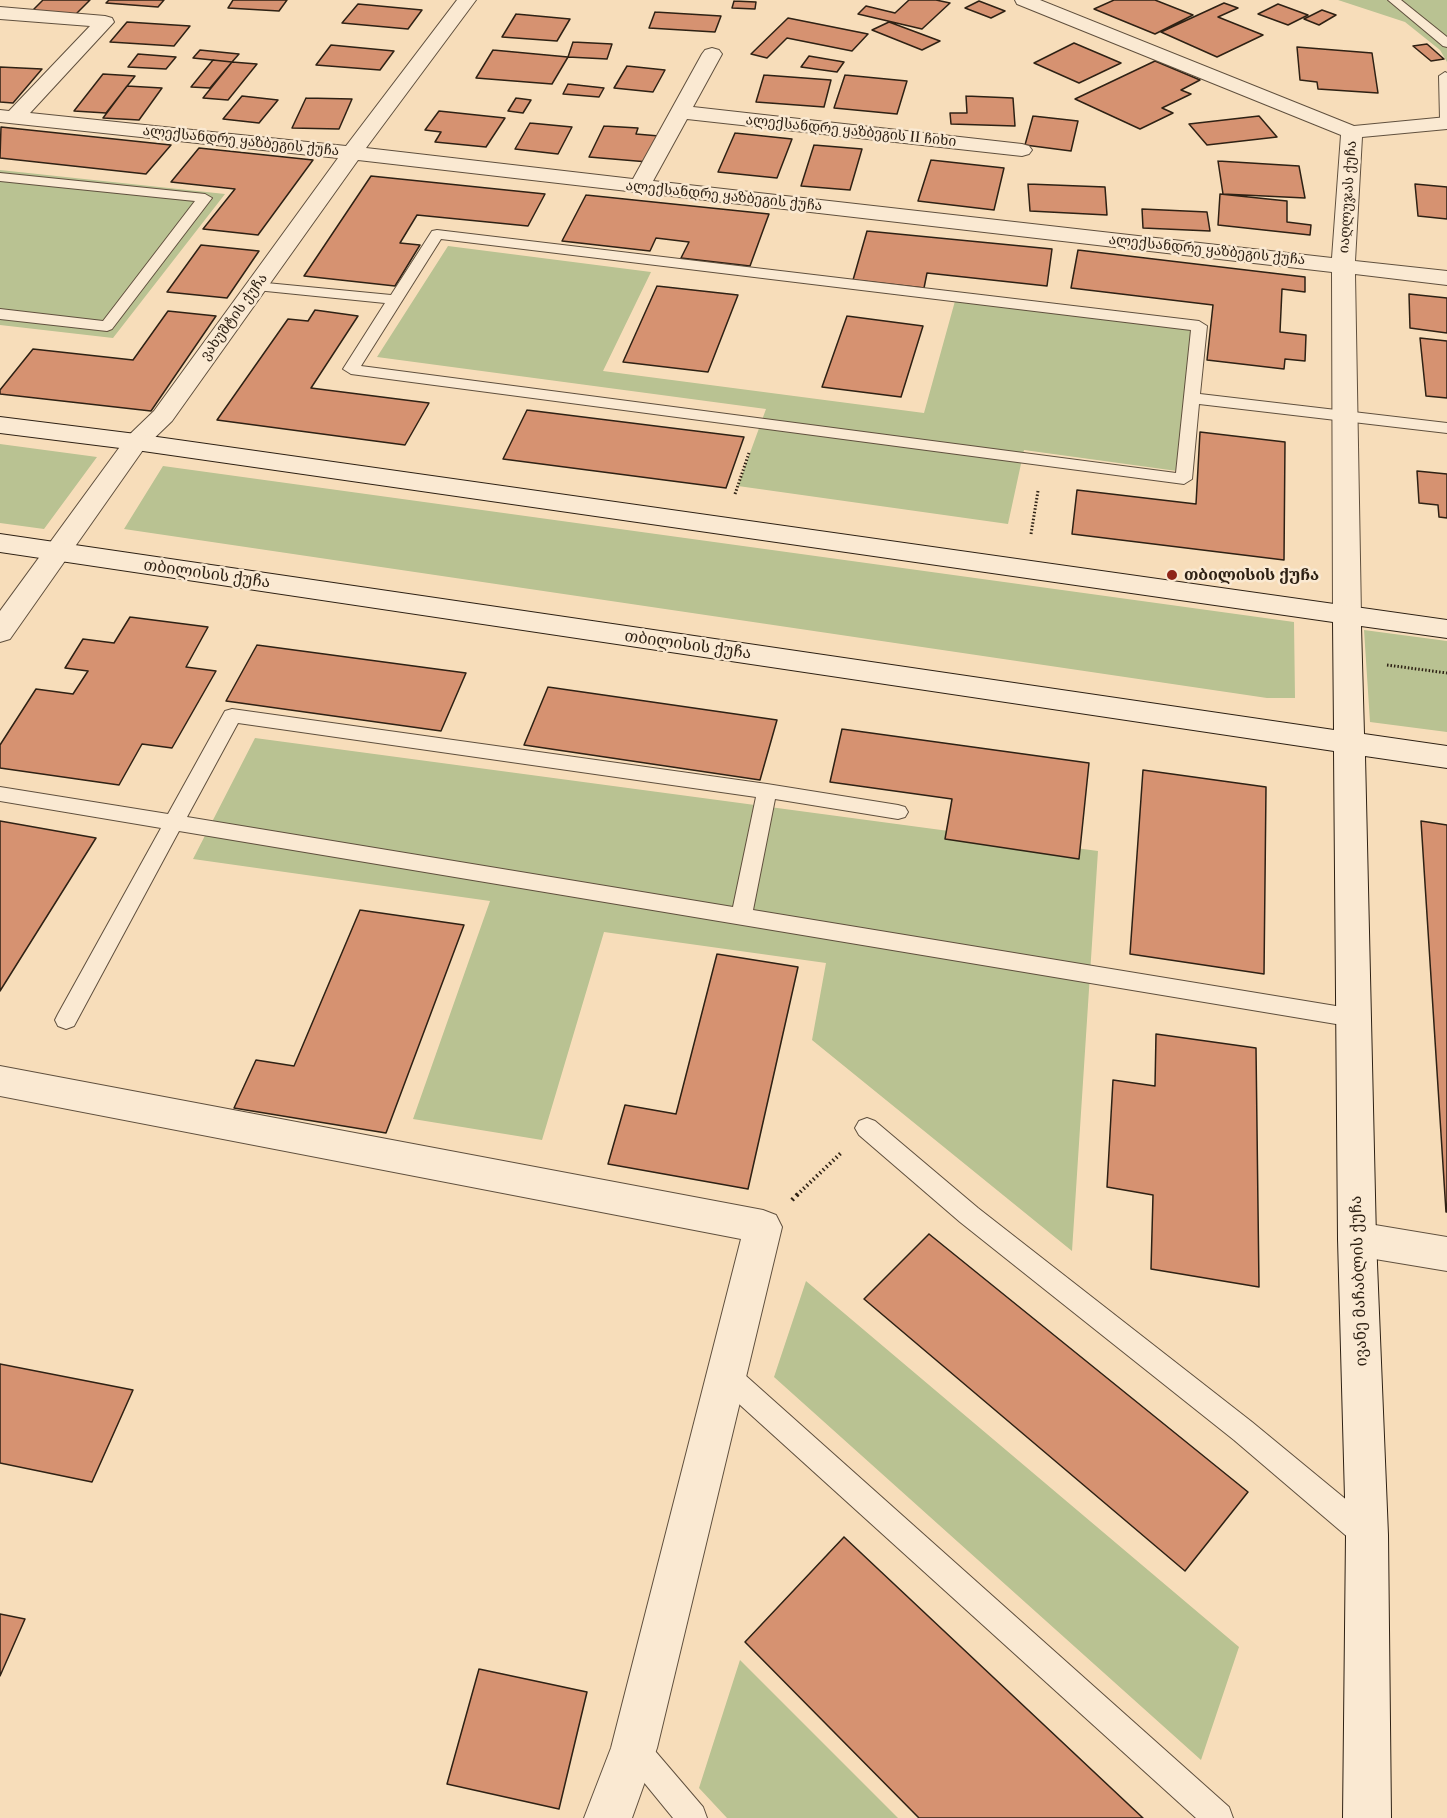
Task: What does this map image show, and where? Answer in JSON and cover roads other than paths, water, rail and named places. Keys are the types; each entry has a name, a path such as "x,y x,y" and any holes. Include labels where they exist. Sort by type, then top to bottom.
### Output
{"street":[{"name":"ვახუშტის ქუჩა","path":"0,632 136,442 163,416 352,153 467,0"},
{"name":"იაღლუჯას ქუჩა","path":"1024,0 1352,132 1343,265 1348,660"},
{"path":"0,13 105,22 7,116"},
{"path":"639,187 711,54"},
{"name":"ალექსანდრე ყაზბეგის II ჩიხი","path":"680,112 1022,150"},
{"name":"ალექსანდრე ყაზბეგის ქუჩა","path":"7,116 352,153 1447,278"},
{"path":"1352,132 1447,121"},
{"path":"0,425 136,442 1447,629"},
{"name":"თბილისის ქუჩა","path":"0,543 1447,757"},
{"name":"ივანე მაჩაბლის ქუჩა","path":"1348,660 1357,1239 1367,1535 1367,1818"},
{"path":"0,1081 764,1227 634,1748 608,1818"},
{"path":"1357,1239 1447,1254"}],"lane":[{"path":"1394,0 1447,43"},
{"path":"1445,76 1447,121"},
{"path":"0,177 205,198 107,326 0,314"},
{"path":"437,234 1199,326 1184,479 351,369 395,300 437,234"},
{"path":"256,286 395,300"},
{"path":"1192,398 1447,428"},
{"path":"66,1020 232,716 767,791 898,812"},
{"path":"741,917 767,791"},
{"path":"0,794 1354,1018"},
{"path":"867,1128 969,1215 1243,1431 1367,1535"},
{"path":"727,1376 1218,1818"},
{"path":"634,1748 692,1818"}],"place":[{"name":"თბილისის ქუჩა","path":"1172,575"}]}
